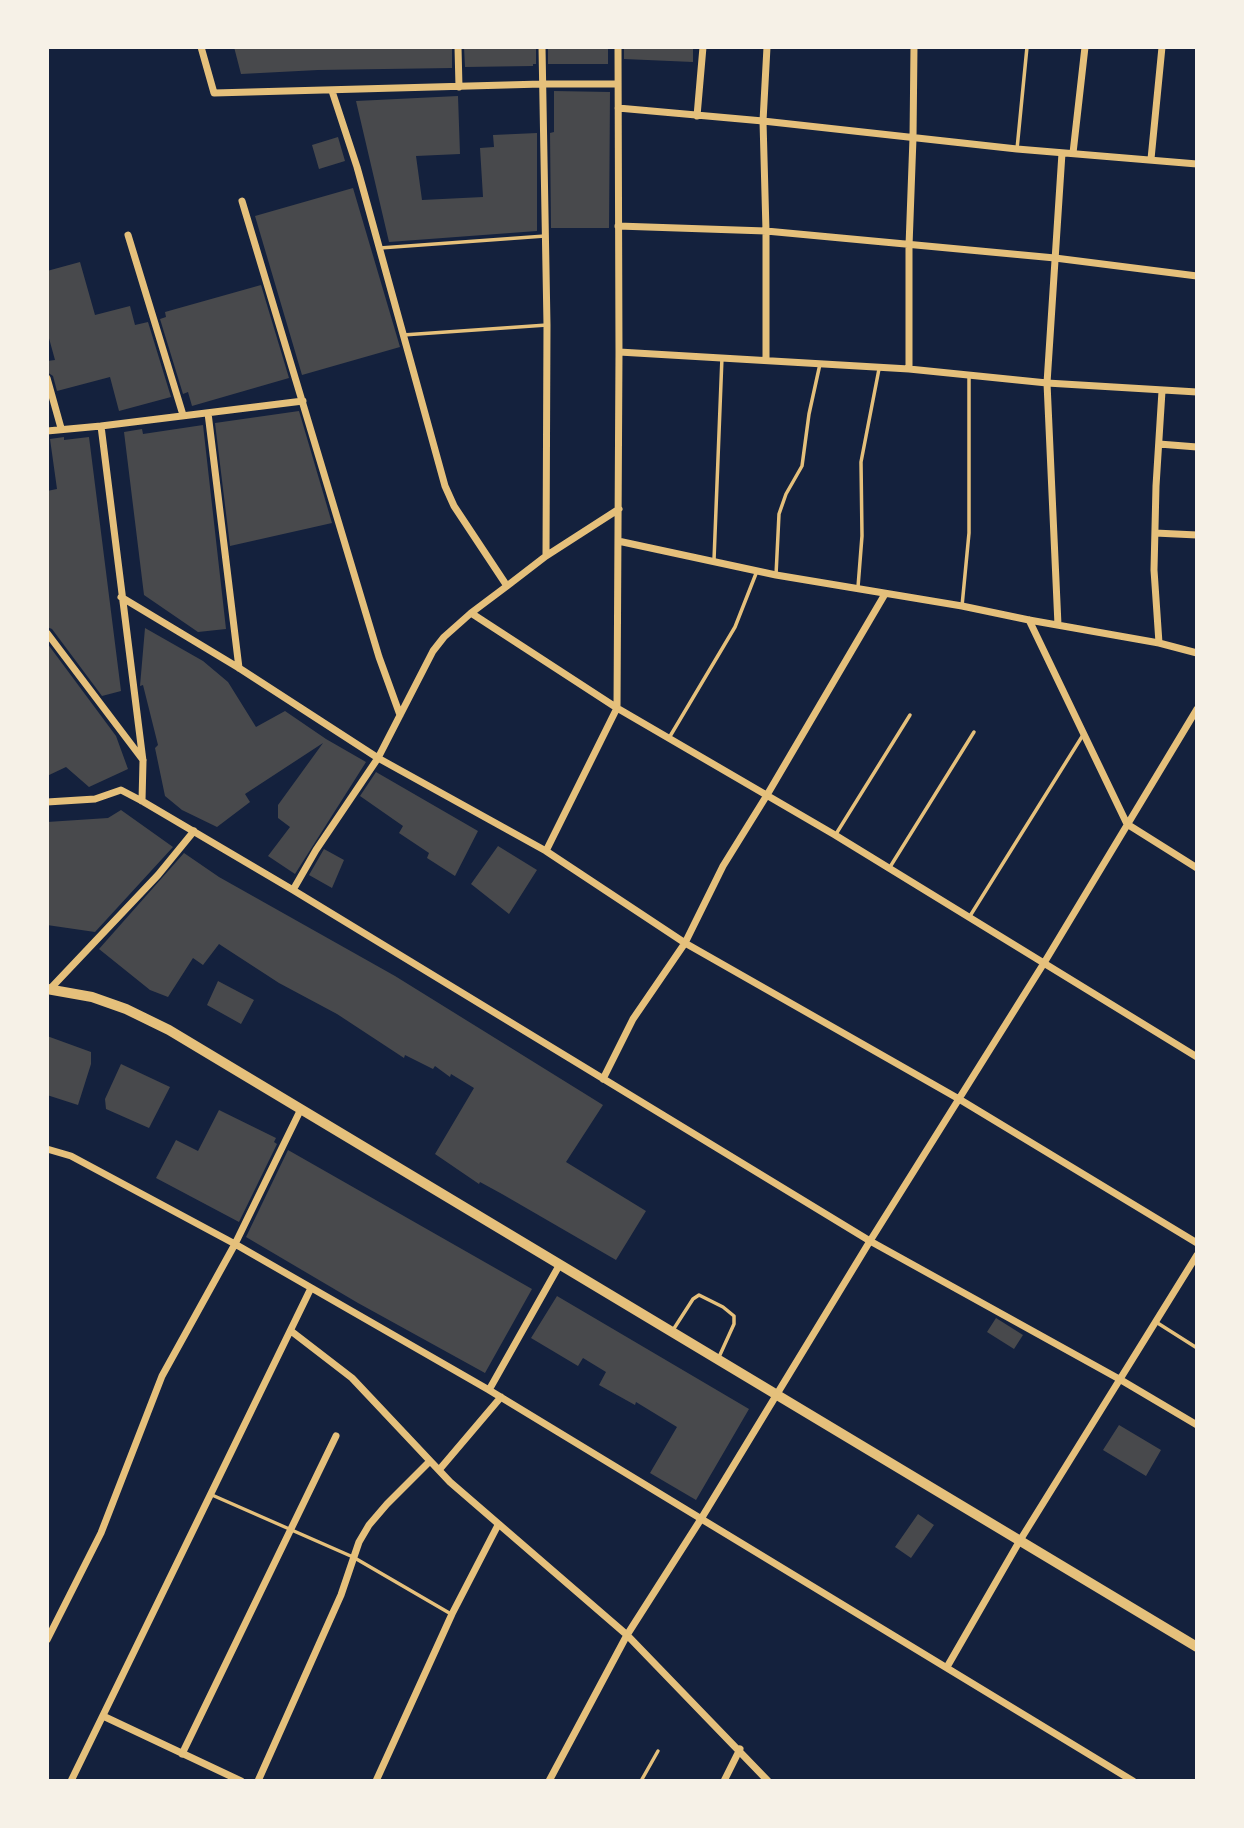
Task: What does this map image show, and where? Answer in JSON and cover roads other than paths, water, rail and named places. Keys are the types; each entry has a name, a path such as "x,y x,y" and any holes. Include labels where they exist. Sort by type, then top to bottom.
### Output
{"main road":[{"path":"49,989 92,997 126,1009 169,1030 1197,1647"}],"street":[{"path":"201,47 214,93 618,84"},
{"path":"458,47 460,87"},
{"path":"541,47 547,325 546,556"},
{"path":"546,851 617,708 618,47"},
{"path":"698,116 703,47"},
{"path":"766,47 763,121 766,359"},
{"path":"909,369 914,47"},
{"path":"1073,153 1085,47"},
{"path":"1151,159 1161,47"},
{"path":"332,91 380,248 449,495 507,586"},
{"path":"618,108 1017,149 1197,164"},
{"path":"1058,625 1047,383 1062,153"},
{"path":"242,201 379,657 400,715"},
{"path":"618,226 766,231 1055,258 1197,276"},
{"path":"128,235 183,415"},
{"path":"619,352 766,359 969,374 1047,383 1197,392"},
{"path":"47,378 61,428"},
{"path":"1160,643 1154,570 1162,391"},
{"path":"47,431 303,401"},
{"path":"208,413 239,668"},
{"path":"101,426 143,761 142,801"},
{"path":"1159,443 1197,447"},
{"path":"293,890 316,850 378,758 433,651 444,637 546,556 619,509"},
{"path":"1155,533 1197,535"},
{"path":"618,541 776,575 962,606 1160,643 1197,653"},
{"path":"603,1079 633,1019 685,943 723,866 885,594"},
{"path":"121,597 239,668 378,758 546,851 685,943 959,1099 1197,1243"},
{"path":"471,613 617,708 835,835 1197,1057"},
{"path":"1029,620 1127,824 1197,868"},
{"path":"47,633 143,761"},
{"path":"549,1781 627,1635 1044,963 1197,709"},
{"path":"47,802 95,799 121,790 142,801 870,1241 1197,1425"},
{"path":"49,989 158,875 194,831"},
{"path":"47,1640 101,1533 162,1376 235,1244 300,1111"},
{"path":"47,1149 71,1156 235,1244 489,1390 1133,1781"},
{"path":"947,1667 1019,1542 1197,1255"},
{"path":"489,1390 560,1264"},
{"path":"71,1781 311,1288"},
{"path":"291,1331 352,1378 439,1470 498,1525 627,1635 768,1781"},
{"path":"439,1470 501,1397"},
{"path":"182,1754 336,1436"},
{"path":"258,1781 341,1595 369,1525 430,1461"},
{"path":"376,1781 452,1614 498,1525"},
{"path":"103,1716 241,1781"},
{"path":"724,1781 740,1749"}],"lane":[{"path":"1017,149 1027,47"},
{"path":"380,248 545,236"},
{"path":"404,335 547,325"},
{"path":"713,562 722,357"},
{"path":"776,575 779,514 786,494 802,466 807,421 820,363"},
{"path":"858,589 862,536 861,462 880,367"},
{"path":"962,606 969,533 969,374"},
{"path":"669,738 735,627 757,571"},
{"path":"835,835 910,715"},
{"path":"889,869 974,732"},
{"path":"969,918 1083,734"},
{"path":"672,1332 693,1299 699,1295 723,1307 734,1316 734,1324 718,1359"},
{"path":"1156,1322 1197,1348"},
{"path":"212,1495 354,1557 452,1614"},
{"path":"641,1781 658,1751"}]}
